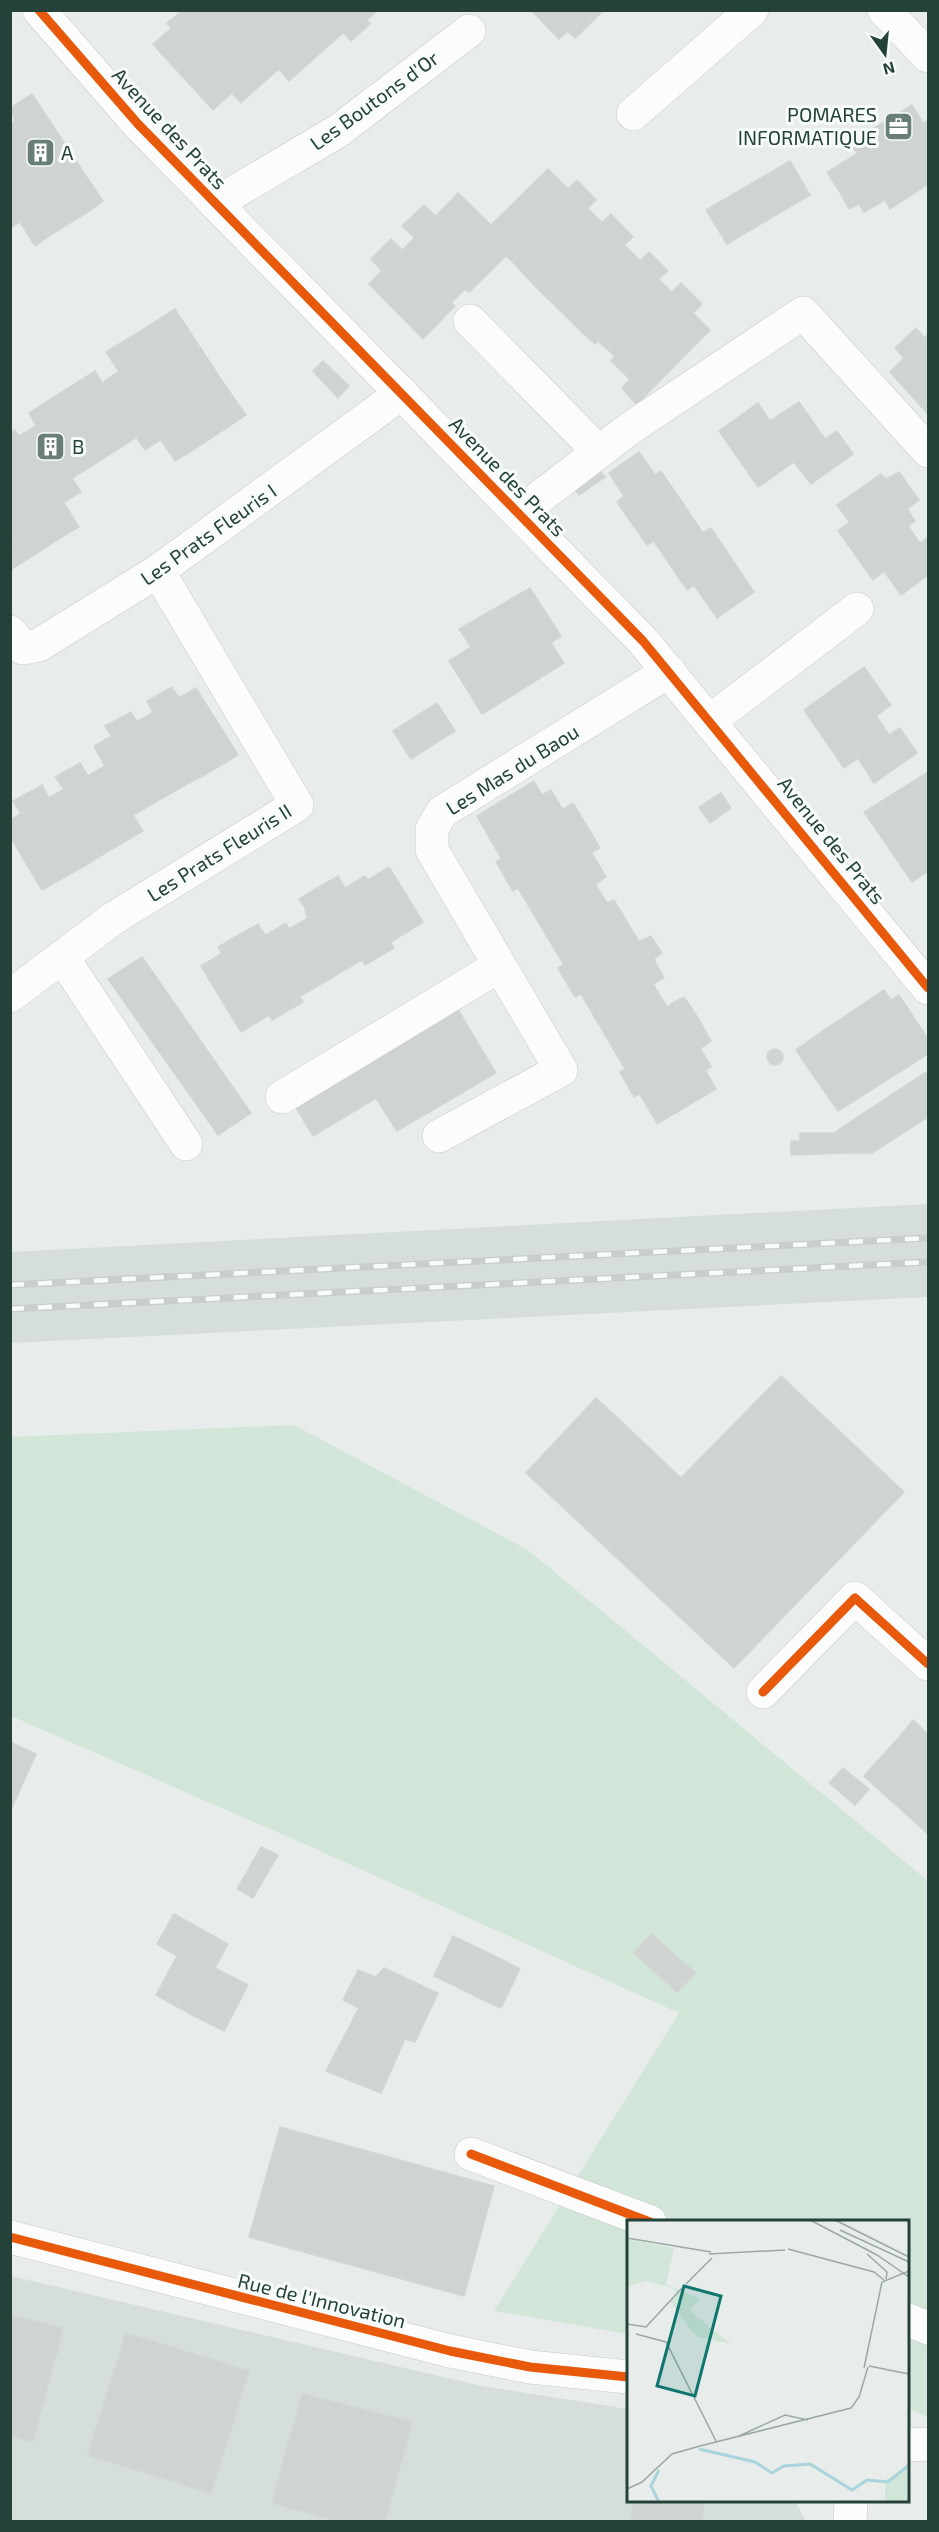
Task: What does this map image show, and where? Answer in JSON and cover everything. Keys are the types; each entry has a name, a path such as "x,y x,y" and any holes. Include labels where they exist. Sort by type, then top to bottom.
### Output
{"street":[{"name":"Avenue des Prats","path":"39,10 138,124 644,641 711,720 928,988"},
{"path":"633,114 753,10"},
{"path":"884,10 928,56"},
{"name":"Les Boutons d'Or","path":"216,203 338,131 469,31"},
{"path":"519,513 629,429 803,314 928,451"},
{"path":"470,321 599,452"},
{"name":"Les Prats Fleuris I","path":"10,632 23,648 39,645 158,571 402,393"},
{"name":"Les Prats Fleuris II","path":"10,996 114,918 297,805 158,571"},
{"path":"711,720 857,609"},
{"name":"Les Mas du Baou","path":"439,1136 561,1070 432,850 432,829 442,812 669,671"},
{"path":"63,958 186,1144"},
{"path":"282,1096 499,966"},
{"path":"763,1692 855,1598 928,1664"},
{"path":"471,2154 645,2220"},
{"name":"Rue de l'Innovation","path":"10,2237 450,2351 530,2367 627,2377"},
{"path":"909,2320 928,2328"},
{"path":"909,2445 928,2444"},
{"path":"850,2522 851,2502"}],"shaded area":[{"path":"928,1204 928,1297 11,1343 11,1252"},
{"path":"11,2276 482,2386 627,2409 627,2502 796,2502 806,2521 11,2522"}],"green space":[{"path":"294,1425 528,1550 928,1881 928,2417 909,2409 909,2220 627,2220 627,2334 494,2311 679,2013 318,1850 11,1716 10,1437"}],"building":[{"path":"183,10 202,10 176,33 167,23"},
{"path":"202,10 378,10 367,20 370,24 351,41 334,21 256,89 247,79 213,110 160,52 179,36 176,33"},
{"path":"531,10 604,10 593,21 586,13 559,39"},
{"path":"586,13 593,21 575,38 568,32"},
{"path":"334,21 344,32 289,81 279,69"},
{"path":"172,28 179,36 160,52 153,44"},
{"path":"247,79 256,89 241,103 232,93"},
{"path":"32,94 40,106 15,121 10,108"},
{"name":"POMARES INFORMATIQUE","path":"912,105 923,123 895,140 888,129 854,149 851,142"},
{"name":"A","path":"40,106 88,179 72,189 88,212 49,236 34,213 10,228 10,124"},
{"path":"928,120 928,184 890,209 885,200 864,212 859,204 849,209 841,194 871,176 854,149 888,129 895,140"},
{"path":"857,154 871,176 841,194 827,172"},
{"path":"790,161 810,195 727,244 706,210"},
{"path":"548,169 710,330 646,395 611,361 615,356 598,341 610,329 600,320 584,334 536,287 543,281 529,267 539,258 529,247 513,262 506,256 469,292 465,289 452,302 441,293 432,303 445,316 423,339 369,284 458,193 491,225"},
{"path":"88,179 103,201 88,212 72,189"},
{"path":"577,180 596,200 587,209 568,189"},
{"path":"424,205 435,216 414,237 402,226"},
{"path":"34,213 49,236 35,246 20,222"},
{"path":"611,214 633,237 624,245 602,223"},
{"path":"391,239 402,250 381,270 371,259"},
{"path":"529,247 539,258 523,273 513,262"},
{"path":"649,252 668,271 658,279 640,261"},
{"path":"529,267 543,281 536,287 523,273"},
{"path":"681,283 702,304 693,313 672,292"},
{"path":"441,293 455,306 445,316 432,303"},
{"path":"175,309 182,320 157,337 150,325"},
{"name":"B","path":"182,320 231,394 216,403 231,425 190,452 175,430 145,450 127,423 109,435 98,419 86,426 98,442 63,465 81,492 50,511 65,535 12,569 10,433 15,430 19,436 36,426 29,413 95,371 102,383 119,371 114,364"},
{"path":"600,320 610,329 595,344 584,334"},
{"path":"150,325 157,337 137,350 129,338"},
{"path":"916,328 924,338 904,358 895,348"},
{"path":"928,334 928,414 890,372"},
{"path":"129,338 137,350 114,364 106,352"},
{"path":"323,361 349,386 338,398 313,371"},
{"path":"630,379 646,395 637,405 622,388"},
{"path":"231,394 246,415 231,425 216,403"},
{"path":"799,402 825,439 837,431 853,454 811,484 794,462 758,487 719,431 758,403 770,421"},
{"path":"98,419 109,435 98,442 86,426"},
{"path":"127,423 137,437 71,479 63,465"},
{"path":"175,430 190,452 175,461 161,440"},
{"path":"639,452 655,475 661,471 703,533 711,528 754,592 717,618 694,585 687,590 654,541 647,545 617,502 624,496 609,473"},
{"path":"597,467 605,477 579,495 572,485"},
{"path":"899,472 919,500 907,509 915,521 908,526 920,543 928,537 928,575 901,595 884,571 873,580 848,545 860,536 837,505 881,474 886,479"},
{"path":"64,503 79,527 65,535 50,511"},
{"path":"850,522 860,536 848,545 838,531"},
{"path":"530,588 561,636 551,643 564,663 502,702 494,688 474,701 449,661 471,647 459,629"},
{"path":"864,667 891,705 876,716 850,677"},
{"path":"850,677 889,735 900,728 917,753 874,783 858,758 844,768 804,710"},
{"path":"172,687 179,698 153,712 147,701"},
{"path":"196,688 238,755 203,776 191,757 177,764 189,783 133,815 143,831 99,857 90,843 79,849 88,864 42,890 10,836 10,820 105,766 94,746"},
{"path":"494,688 502,702 482,714 474,701"},
{"path":"437,703 455,731 411,759 393,731"},
{"path":"131,712 137,722 111,736 105,726"},
{"path":"191,757 203,776 189,783 177,764"},
{"path":"80,763 88,776 64,789 55,777"},
{"path":"928,772 928,871 912,882 864,812"},
{"path":"534,781 542,795 551,790 589,854 592,853 606,877 595,884 607,903 614,900 639,942 651,936 662,953 654,959 664,978 653,984 667,1007 674,1002 711,1067 705,1070 716,1089 657,1124 640,1094 651,1088 636,1062 625,1069 581,994 592,987 575,958 564,965 518,888 529,882 512,851 501,858 477,816"},
{"path":"42,785 49,799 21,814 13,801"},
{"path":"721,793 731,808 710,823 699,807"},
{"path":"573,803 587,826 576,833 563,809"},
{"path":"587,826 600,848 589,854 576,833"},
{"path":"90,843 99,857 88,864 79,849"},
{"path":"512,851 529,882 513,891 496,862"},
{"path":"389,867 423,922 391,942 383,932 355,949 362,960 299,997 291,984 262,1003 269,1015 241,1032 208,978 229,966 225,959 286,923 289,929 308,918 305,912 365,876 368,880"},
{"path":"338,876 345,888 325,900 317,888"},
{"path":"317,888 325,900 307,911 299,899"},
{"path":"258,924 265,935 242,949 235,937"},
{"path":"383,932 394,948 365,965 355,949"},
{"path":"235,937 242,949 225,959 218,947"},
{"path":"221,954 229,966 208,978 201,966"},
{"path":"142,957 251,1113 218,1135 108,979"},
{"path":"575,958 592,987 575,997 558,968"},
{"path":"291,984 303,1002 272,1020 262,1003"},
{"path":"884,990 891,1000 899,995 928,1039 928,1054 838,1111 804,1062 826,1048 817,1035"},
{"path":"684,997 698,1018 688,1024 674,1002"},
{"path":"457,1008 496,1073 397,1131 376,1098 313,1136 294,1104"},
{"path":"698,1018 711,1041 701,1048 688,1024"},
{"path":"817,1035 826,1048 804,1062 796,1050"},
{"path":"772,1049 778,1049 783,1057 781,1063 772,1065 767,1060 767,1054"},
{"path":"636,1062 651,1088 634,1097 620,1072"},
{"path":"926,1072 928,1076 928,1117 872,1153 847,1153 838,1130"},
{"path":"838,1130 847,1153 791,1155 791,1141 800,1141 800,1133 835,1133"},
{"path":"781,1376 904,1492 734,1668 553,1498 622,1422 681,1478"},
{"path":"596,1398 622,1422 553,1498 526,1473"},
{"path":"913,1720 928,1734 928,1747 923,1753 901,1735"},
{"path":"901,1735 923,1753 928,1747 928,1834 864,1776"},
{"path":"10,1742 36,1754 10,1812"},
{"path":"843,1768 869,1789 855,1805 829,1783"},
{"path":"261,1847 278,1855 253,1898 237,1889"},
{"path":"174,1914 228,1944 190,2014 156,1995 177,1956 157,1944"},
{"path":"651,1934 696,1973 677,1992 634,1953"},
{"path":"453,1936 497,1957 479,1998 434,1976"},
{"path":"497,1957 520,1969 501,2008 479,1998"},
{"path":"215,1968 248,1985 224,2031 190,2014"},
{"path":"384,1968 438,1993 415,2042 405,2039 381,2093 326,2071 359,2008 343,2000 358,1970 376,1977"},
{"path":"280,2127 494,2186 464,2296 249,2237"},
{"path":"10,2315 63,2328 33,2442 10,2436"},
{"path":"126,2333 249,2371 211,2493 88,2455"},
{"path":"302,2394 412,2422 385,2522 340,2522 272,2503"},
{"path":"633,2502 704,2502 702,2522 631,2522"}],"railway":[{"path":"10,1285 928,1238"},
{"path":"10,1309 928,1262"}],"cycle path":[{"path":"39,10 138,124 643,641 928,988"},
{"path":"763,1692 855,1598 928,1664"},
{"path":"471,2154 645,2220"},
{"path":"10,2237 450,2351 530,2367 627,2377"}],"place":[{"name":"POMARES INFORMATIQUE","path":"898,126"},
{"name":"A","path":"40,152"},
{"name":"B","path":"51,446"}]}
